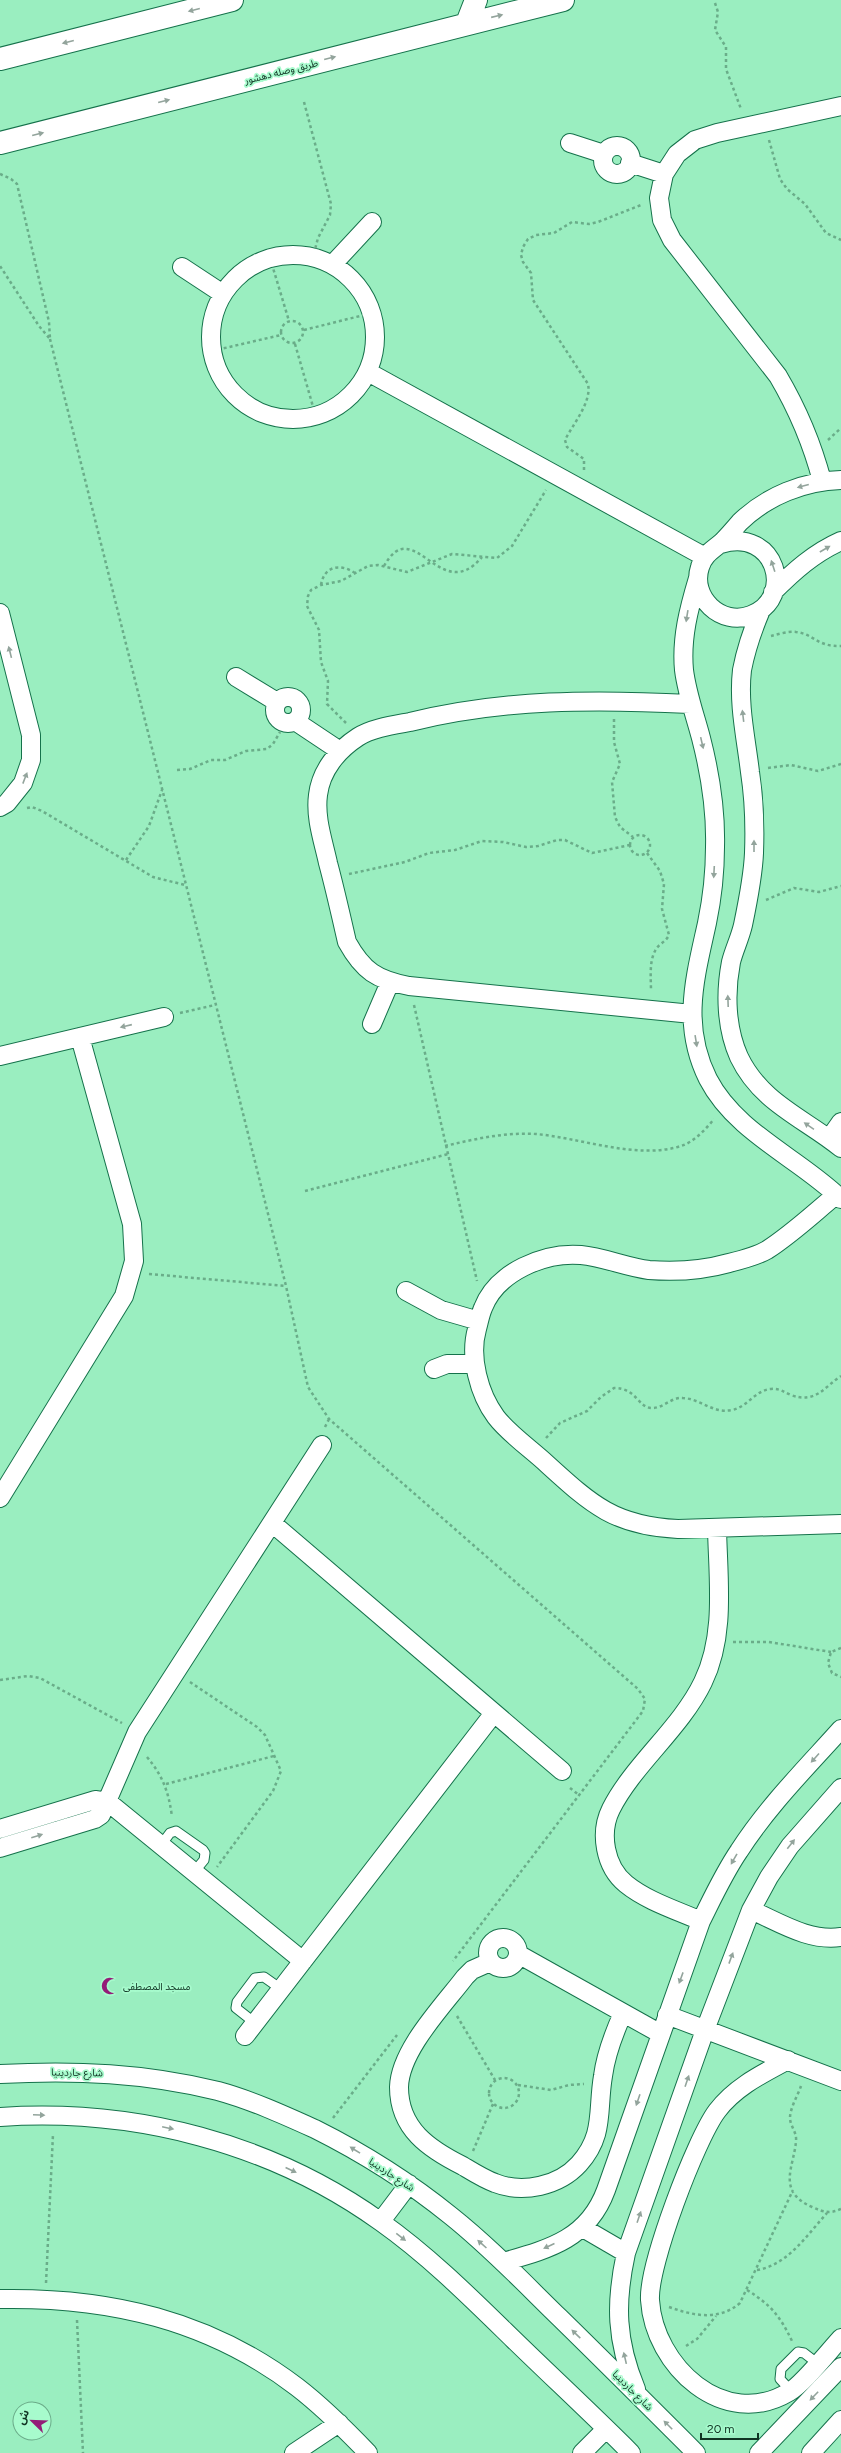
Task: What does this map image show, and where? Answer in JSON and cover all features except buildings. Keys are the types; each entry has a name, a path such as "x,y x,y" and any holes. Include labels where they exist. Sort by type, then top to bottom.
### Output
{"main road":[{"path":"0,59 232,0"},
{"path":"467,23 476,0"},
{"name":"طريق وصله دهشور","path":"0,143 467,23 563,0"}],"street":[{"path":"822,481 815,453 793,400 778,376 672,240 662,220 659,198 664,174 677,154 695,140 746,126 841,106"},
{"path":"570,143 604,154 611,148 621,147 628,153 630,163 664,174"},
{"path":"332,264 372,222"},
{"path":"291,254 313,257 332,264 350,277 363,293 372,313 376,332 374,353 368,372 356,392 338,407 316,417 297,420 277,419 258,413 241,402 227,388 217,370 212,351 211,332 214,318 223,294 236,278 252,266 270,258 291,254"},
{"path":"182,267 223,294"},
{"path":"368,372 705,557"},
{"path":"841,480 822,481 793,489 765,502 741,522 705,557 700,567 689,608 684,638 684,669 690,704 709,773 714,810 715,848 713,885 693,987 692,1014 696,1047 708,1078 726,1107 751,1129 839,1197 766,1251 728,1264 689,1270 648,1270 580,1255 552,1257 524,1266 500,1283 481,1314 475,1335 475,1364 482,1392 496,1417 582,1496 603,1511 627,1522 652,1528 717,1528 841,1524"},
{"path":"720,544 743,540 754,544 763,550 775,569 773,592"},
{"path":"841,541 823,549 797,568 773,592 761,610 749,639 742,671 741,702 751,774 754,853 748,903 731,962 727,997 730,1028 739,1057 755,1083 777,1105 835,1144 841,1122"},
{"path":"698,578 704,599 720,614 741,618 761,610"},
{"path":"0,613 31,736 31,760 23,783 8,803 0,807"},
{"path":"236,677 277,702"},
{"path":"277,702 288,696 296,699 302,710 290,721"},
{"path":"690,704 613,701 535,702 484,707 433,716 360,736 340,751 326,770 318,794 317,818 347,942 357,960 372,974 390,982 409,986 692,1014"},
{"path":"277,702 276,714 340,751"},
{"path":"372,1024 390,982"},
{"path":"0,1056 164,1017"},
{"path":"0,1498 124,1296 134,1261 132,1224 80,1037"},
{"path":"406,1291 441,1310 481,1314"},
{"path":"434,1369 447,1364 461,1362 475,1364"},
{"path":"0,1848 95,1819 102,1815 134,1739 322,1445"},
{"path":"272,1523 562,1771"},
{"path":"701,1921 640,1894 624,1883 612,1867 606,1849 605,1829 610,1810 621,1793 694,1700 709,1669 716,1642 718,1621 717,1528"},
{"path":"250,2030 494,1713"},
{"path":"503,2262 545,2248 583,2228 601,2204 701,1921 735,1858 761,1820 841,1729"},
{"path":"638,2395 627,2368 621,2340 618,2311 620,2282 626,2253 705,2030 751,1910 769,1877 790,1846 841,1788"},
{"path":"0,1829 95,1800 108,1802 303,1961"},
{"path":"751,1910 810,1936 831,1939 841,1937"},
{"path":"518,1954 514,1962 507,1968 497,1968 490,1962 488,1948 498,1938 512,1941 518,1954 661,2034"},
{"path":"490,1962 468,1973 411,2049 403,2067 399,2086 401,2106 408,2124 420,2140 435,2152 495,2184 513,2188 542,2185 564,2176 582,2160 597,2135 601,2118 602,2087 607,2055 623,2013"},
{"path":"667,2015 841,2081"},
{"path":"788,2060 737,2090 717,2110 702,2134 658,2252 652,2275 650,2300 654,2323 663,2345 676,2365 692,2382 713,2395 732,2403 759,2404 773,2401 791,2391 841,2338"},
{"name":"شارع جاردينيا","path":"0,2074 58,2071 113,2073 167,2080 221,2092 287,2116 349,2146 409,2184 452,2216 503,2262 696,2453"},
{"path":"0,2117 88,2116 145,2123 201,2136 264,2157 324,2186 381,2222 425,2255 629,2452"},
{"path":"381,2222 409,2184"},
{"path":"583,2228 626,2253"},
{"path":"0,2299 45,2298 76,2301 148,2314 200,2332 250,2357 296,2387 339,2423 368,2453"},
{"path":"759,2453 841,2367"},
{"path":"811,2453 841,2420"},
{"path":"294,2453 339,2423"},
{"path":"582,2453 606,2429"}],"lane":[{"path":"161,1845 173,1831 179,1832 205,1853 200,1877"},
{"path":"250,2030 236,2008 237,2002 255,1978 264,1977 281,1989"},
{"path":"791,2391 779,2375 781,2369 798,2352 802,2352 817,2363"}],"path":[{"path":"715,3 718,12 715,30 726,47 726,69 737,94 746,126"},
{"path":"304,102 331,204 330,214 318,238 313,257"},
{"path":"764,122 780,179 786,189 807,207 826,233 841,240"},
{"path":"0,174 11,179 17,184 49,322 50,339 286,1286 308,1387 329,1418 638,1689 645,1699 642,1711 450,1964"},
{"path":"579,487 585,468 584,459 567,447 565,440 590,391 588,384 533,300 530,273 523,262 521,255 523,247 528,239 536,234 554,233 572,222 589,224 598,222 659,198"},
{"path":"270,258 289,321"},
{"path":"0,266 39,326 50,339"},
{"path":"304,330 372,313"},
{"path":"289,321 301,324 304,330 302,339 295,344 286,342 281,335 282,327 289,321"},
{"path":"212,351 281,335"},
{"path":"295,344 316,417"},
{"path":"360,736 327,704 328,681 321,662 319,630 306,606 311,590 321,585 334,584 368,566 384,566 394,571 407,572 418,569 430,562 452,554 497,558 512,546 555,474"},
{"path":"384,566 394,553 406,550 418,551 430,562 443,570 458,572 472,567 482,556"},
{"path":"321,585 322,577 333,567 340,566 355,573"},
{"path":"749,639 796,631 817,643 831,646 841,646"},
{"path":"613,701 614,742 620,764 612,782 615,817 620,827 634,838"},
{"path":"177,770 190,769 211,760 225,760 246,751 267,749 290,721"},
{"path":"751,774 763,768 791,765 818,771 841,764"},
{"path":"126,860 149,826 162,788"},
{"path":"24,809 32,807 42,811 153,877 185,885"},
{"path":"332,877 405,862 429,853 455,850 482,841 503,842 526,847 538,846 549,841 565,840 592,853 630,845 634,838 641,835 648,838 651,846 647,853 643,855 634,854 630,845"},
{"path":"647,853 660,870 664,884 662,909 669,935 666,941 655,950 652,959 650,1010"},
{"path":"748,903 765,900 794,888 819,892 841,886"},
{"path":"409,986 448,1154 481,1314"},
{"path":"164,1017 215,1005"},
{"path":"445,1146 489,1137 534,1134 636,1150 656,1150 682,1146 702,1132 726,1107"},
{"path":"305,1191 448,1154"},
{"path":"134,1261 144,1272 153,1276 286,1286"},
{"path":"536,1453 560,1423 587,1411 601,1397 614,1388 629,1390 642,1404 651,1408 663,1406 670,1400 681,1398 697,1401 712,1410 723,1411 733,1410 748,1403 756,1394 772,1388 780,1389 797,1396 815,1395 825,1391 841,1376"},
{"path":"716,1642 769,1642 831,1652 841,1648"},
{"path":"831,1652 829,1657 829,1668 836,1676 841,1677"},
{"path":"175,1673 257,1727 265,1735 281,1771 279,1781 200,1877"},
{"path":"0,1680 28,1676 40,1678 134,1739 157,1769 166,1784 173,1831"},
{"path":"166,1784 274,1756"},
{"path":"448,2000 494,2080"},
{"path":"322,2133 398,2033"},
{"path":"808,2068 790,2119 797,2139 789,2171 793,2190 800,2199 810,2206 827,2213"},
{"path":"518,2085 519,2096 514,2105 503,2108 493,2104 489,2095 489,2090 494,2080 504,2077 510,2078 518,2085 551,2090 579,2084 602,2087"},
{"path":"465,2168 493,2104"},
{"path":"45,2298 54,2116"},
{"path":"663,2345 687,2345 697,2339 717,2316 734,2308 740,2303 793,2190"},
{"path":"756,2270 770,2268 785,2258 827,2213 841,2209"},
{"path":"747,2290 766,2302 775,2312 798,2352"},
{"path":"650,2300 679,2310 717,2316"},
{"path":"76,2301 83,2453"}],"place":[{"name":"مسجد المصطفى","path":"110,1986"}]}
